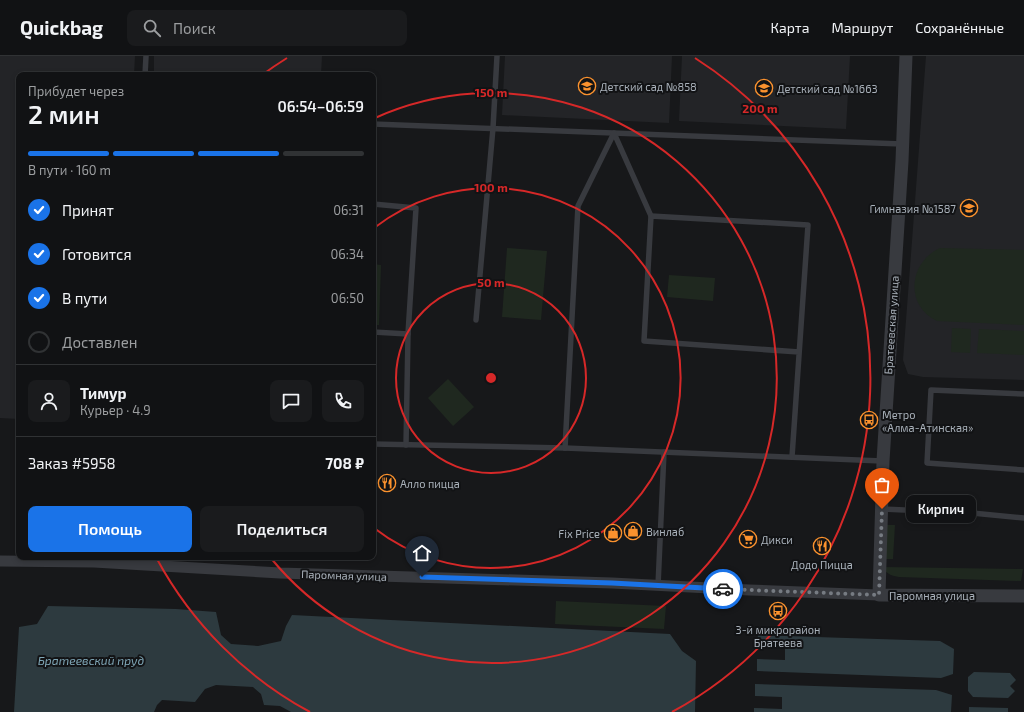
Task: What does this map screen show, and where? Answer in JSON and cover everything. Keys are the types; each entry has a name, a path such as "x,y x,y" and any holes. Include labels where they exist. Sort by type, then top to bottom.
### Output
{"street":[{"name":"Братеевская улица","path":"879,595 883,461 906,56"},
{"name":"Паромная улица","path":"0,561 94,560 280,573 879,595 1024,596"}],"lane":[{"path":"145,72 146,56"},
{"path":"476,320 494,128 497,56"},
{"path":"376,124 902,144"},
{"path":"614,133 651,216 644,341 799,352"},
{"path":"565,448 578,206 614,133"},
{"path":"376,204 416,208 408,334 406,445"},
{"path":"651,216 808,224 792,457"},
{"path":"376,332 408,334"},
{"path":"1024,394 931,390 926,463 1024,470"},
{"path":"376,444 565,448 883,461"},
{"path":"658,586 664,452"},
{"path":"882,509 972,513 1024,518"}],"shaded area":[{"path":"0,56 135,56 134,72 16,72 16,419 0,418"},
{"path":"154,56 322,56 321,72 154,72"},
{"name":"Детский сад №858","path":"505,56 672,56 669,123 502,115"},
{"name":"Детский сад №1663","path":"682,56 850,56 846,129 679,121"},
{"name":"Гимназия №1587","path":"926,56 1024,56 1024,380 923,377 908,374 903,360"},
{"path":"507,248 547,251 541,320 502,317"},
{"path":"940,248 1024,250 1024,325 937,321 926,314 919,305 915,295 914,284 922,263 930,254"},
{"path":"376,264 381,265 379,325 376,325"},
{"path":"669,275 715,278 713,301 667,297"},
{"path":"952,328 971,329 970,353 951,352"},
{"path":"979,329 1024,331 1024,355 977,353"},
{"path":"448,379 474,407 453,426 428,398"},
{"path":"885,525 895,525 893,559 885,559"},
{"path":"883,567 1023,569 1021,581 899,577 890,574"},
{"path":"556,601 666,606 664,629 555,624"}],"water":[{"name":"Братеевский пруд","path":"48,606 176,609 216,612 221,635 231,644 258,646 281,641 286,626 292,615 670,634 682,651 696,661 695,712 291,712 280,706 264,705 261,694 253,687 216,685 205,689 195,702 162,700 157,705 154,712 14,712 19,627 37,624"},
{"path":"758,635 940,641 954,649 953,674 941,678 757,671 757,659 785,660 785,648 757,647"},
{"path":"974,672 1010,673 1016,680 1010,686 1015,691 1008,698 973,697 968,691 968,677"},
{"path":"755,684 936,690 952,695 951,712 754,712 754,708 782,709 782,697 755,696"},
{"path":"969,707 1008,708 1008,712 969,712"}],"way so far":[{"path":"723,589 879,595 882,509"}],"place":[{"name":"Детский сад №858","path":"587,86"},
{"name":"Детский сад №1663","path":"764,88"},
{"name":"Гимназия №1587","path":"969,208"},
{"name":"Метро «Алма-Атинская»","path":"869,420"},
{"name":"Алло пицца","path":"387,483"},
{"name":"Кирпич","path":"882,509"},
{"name":"Винлаб","path":"633,531"},
{"name":"Fix Price","path":"613,533"},
{"name":"Дикси","path":"748,539"},
{"name":"Додо Пицца","path":"822,546"},
{"name":"3-й микрорайон Братеева","path":"778,611"}],"route":[{"path":"422,577 612,583 723,589"}]}
